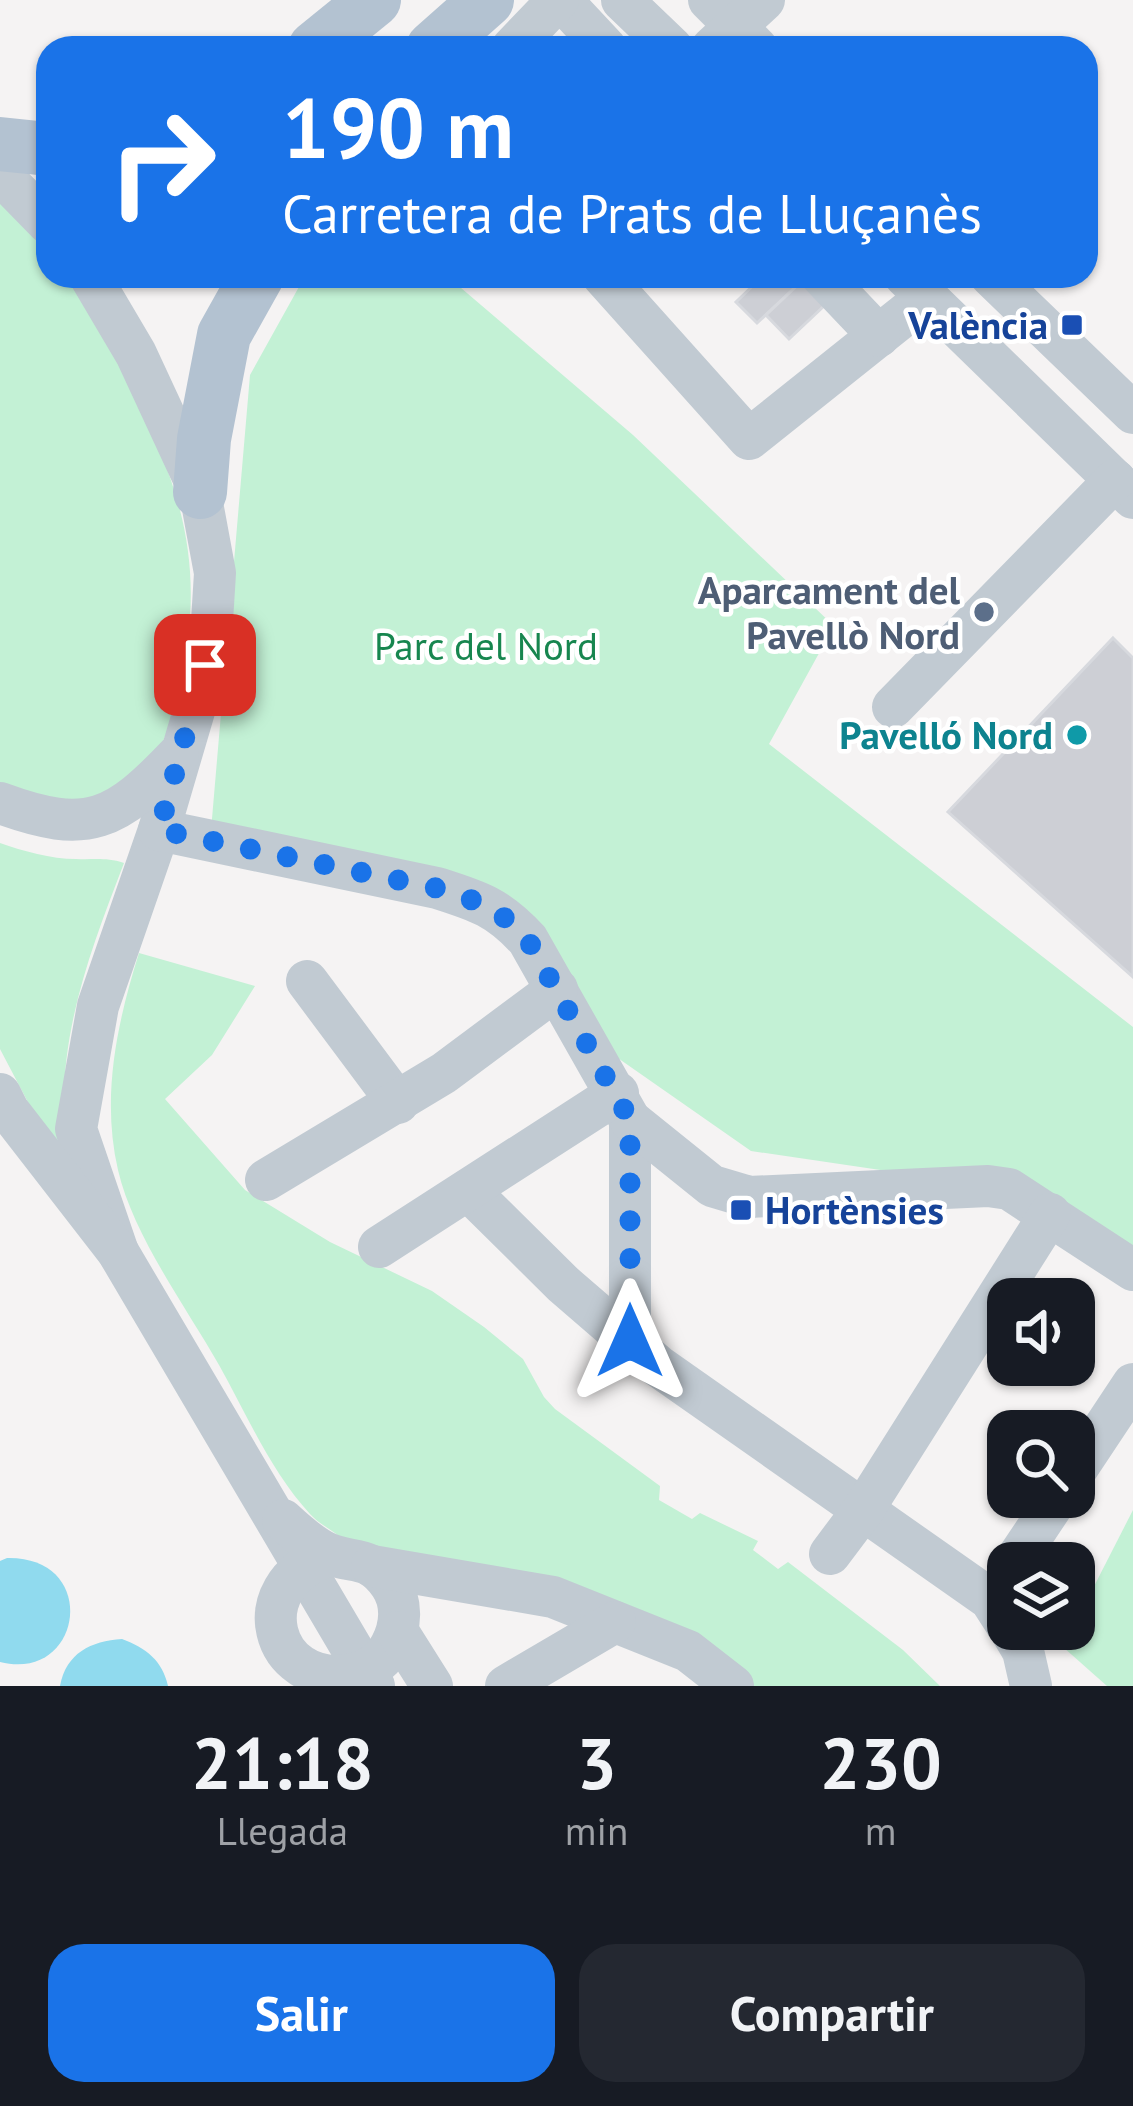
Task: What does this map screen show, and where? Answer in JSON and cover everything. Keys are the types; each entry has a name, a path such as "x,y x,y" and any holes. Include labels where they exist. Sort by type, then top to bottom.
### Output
{"main road":[{"path":"330,36 374,0"},
{"path":"0,145 36,148"},
{"path":"200,492 224,335 250,288"}],"street":[{"path":"524,36 560,0 594,36"},
{"path":"622,0 660,36"},
{"path":"0,174 36,211"},
{"path":"96,288 136,354 200,492 215,573 211,637 184,750 98,1006 76,1129 118,1252"},
{"path":"614,288 749,439 879,336 915,288"},
{"path":"833,288 879,336"},
{"path":"893,707 1124,489 917,288"},
{"path":"1004,288 1133,413"},
{"path":"1042,408 1084,366"},
{"path":"0,803 29,814 71,820 105,815 136,800 184,750"},
{"path":"159,830 436,888 505,914 528,940 624,1107 712,1186 749,1197 988,1186 1010,1189 1133,1270"},
{"path":"307,981 398,1103"},
{"path":"266,1180 444,1073 556,989"},
{"path":"0,1094 118,1252 268,1508 316,1560 337,1682"},
{"path":"379,1247 468,1190 624,1107"},
{"path":"624,1107 630,1341"},
{"path":"468,1190 563,1284 658,1366 987,1595"},
{"path":"830,1554 863,1510 1050,1214"},
{"path":"1095,1441 1133,1384"},
{"path":"268,1508 263,1551 276,1629 292,1660 312,1673 337,1682 386,1655 398,1632 397,1598 373,1566"},
{"path":"276,1629 277,1599 287,1580 316,1560 352,1556 373,1566 554,1597 688,1651 733,1686"},
{"path":"506,1686 615,1622"},
{"path":"398,1632 432,1686"},
{"path":"1023,1650 1031,1686"}],"green space":[{"path":"0,199 36,237 36,288 75,288 145,417 175,491 184,528 191,603 173,710 161,746 147,766 131,780 80,805 0,784"},
{"name":"Parc del Nord","path":"298,288 461,288 633,435 834,626 769,744 1133,1027 1133,1278 1009,1189 751,1151 582,1033 495,909 210,842 250,375"},
{"path":"0,843 57,858 124,863 87,965 70,1034 66,1141 52,1148 0,1049"},
{"path":"139,953 255,986 212,1055 165,1099 245,1190 330,1242 432,1291 484,1327 523,1359 555,1409 660,1486 659,1500 692,1519 700,1513 758,1541 753,1550 778,1569 788,1562 903,1650 940,1686 733,1686 339,1536 313,1517 271,1462 148,1245 125,1195 113,1143 111,1088 118,1033"},
{"path":"1133,1510 1133,1686 1107,1686 1066,1650 1095,1650 1095,1584"}],"water":[{"path":"0,1561 37,1563 57,1576 68,1596 70,1617 63,1638 49,1654 28,1663 0,1662"},
{"path":"122,1639 152,1656 168,1686 60,1686 74,1657 100,1643"}],"building":[{"path":"751,288 794,288 757,323 736,302"},
{"path":"795,288 810,288 825,305 789,339 766,315"},
{"name":"Pavelló Nord","path":"1113,638 1133,658 1133,977 948,812"}],"place":[{"name":"València","path":"1072,325"},
{"name":"Aparcament del Pavellò Nord","path":"984,612"},
{"name":"Pavelló Nord","path":"1077,735"},
{"name":"Hortènsies","path":"741,1210"}],"route":[{"path":"205,665 159,830 436,888 505,914 528,940 630,1120 630,1341"}]}
